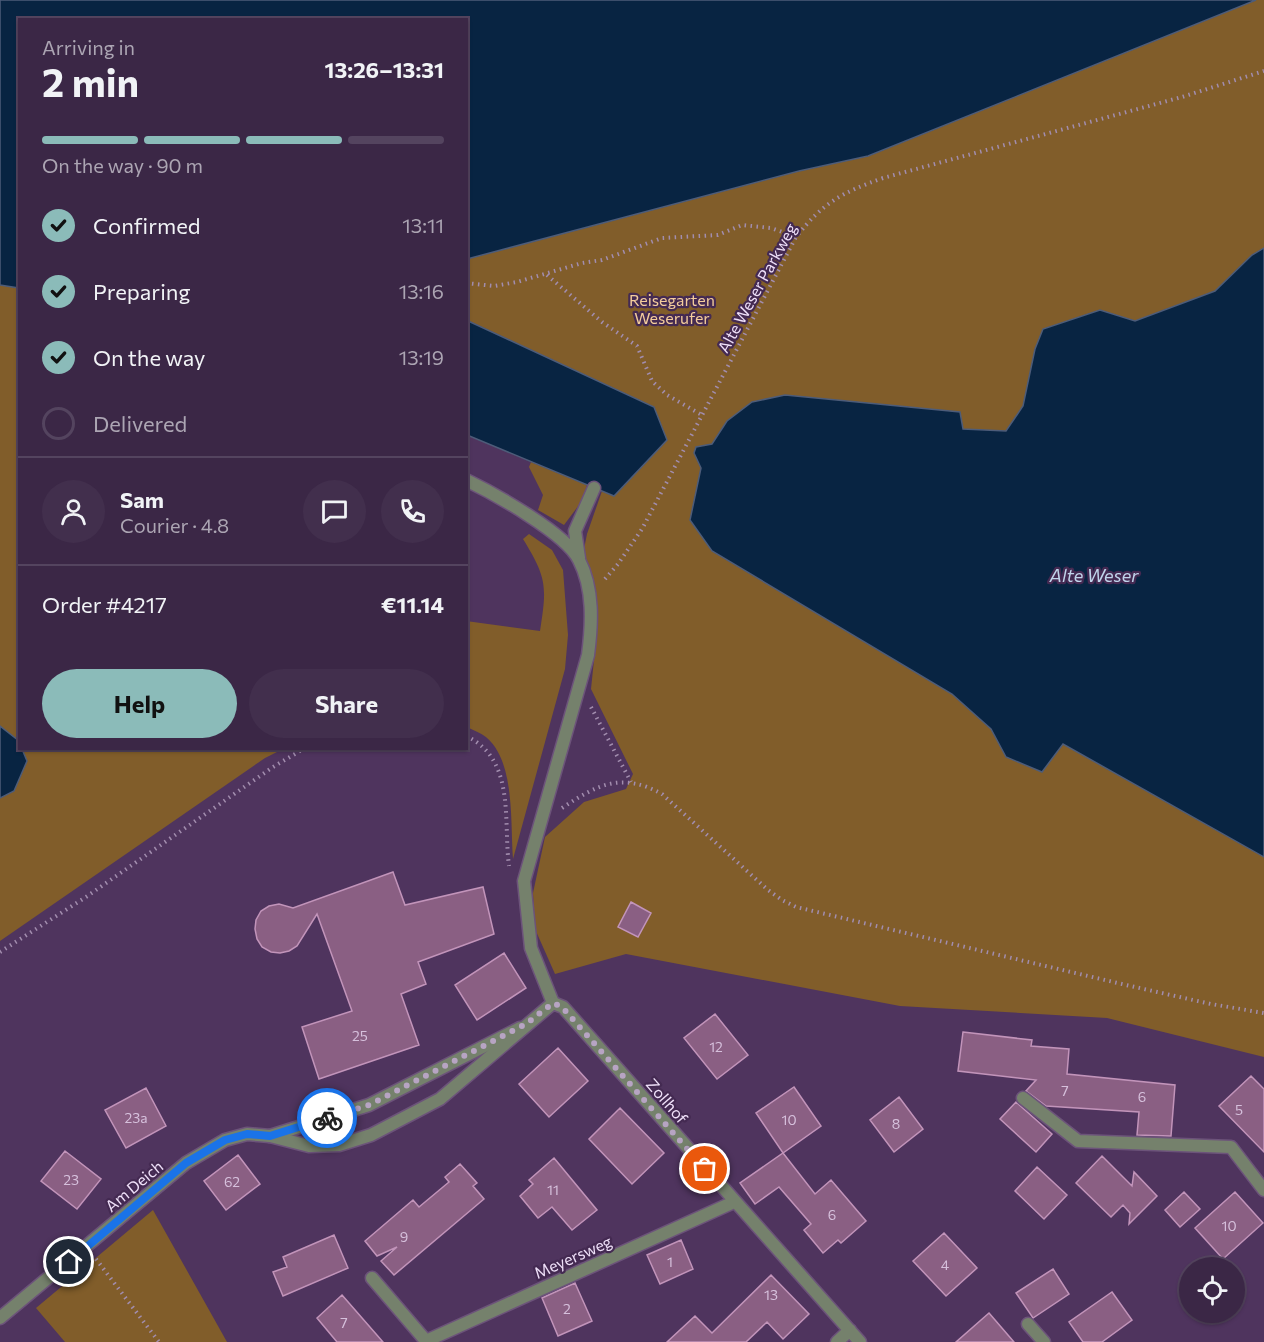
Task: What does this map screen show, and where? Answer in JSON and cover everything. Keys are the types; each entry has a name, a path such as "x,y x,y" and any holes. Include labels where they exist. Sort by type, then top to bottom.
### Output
{"street":[{"path":"468,481 486,489 558,536 579,558"},
{"path":"553,1003 531,948 524,881 588,655 592,621 589,594 579,558 575,531 594,488"},
{"name":"Am Deich","path":"0,1318 186,1163 225,1140 247,1134 270,1136 309,1146 339,1145 371,1135 440,1099 553,1003"},
{"name":"Zollhof","path":"553,1003 562,1007 569,1014 860,1342"},
{"path":"270,1136 369,1105 526,1024"},
{"path":"1023,1098 1078,1141 1231,1147 1264,1190"},
{"name":"Meyersweg","path":"372,1278 426,1342 734,1202"},
{"path":"1028,1324 1044,1342"},
{"path":"837,1342 850,1330"}],"path":[{"name":"Alte Weser Parkweg","path":"589,594 618,564 642,529 796,237 829,202 850,189 894,175 1182,97 1264,70"},
{"path":"468,283 494,286 546,275 582,263 602,260 662,238 718,235 742,225 771,228 796,237"},
{"path":"546,275 602,322 637,346 652,381 667,395 702,415"},
{"path":"580,688 631,782"},
{"path":"468,737 491,754 498,767 502,783 508,865 524,881"},
{"path":"0,952 86,897 273,767 302,750"},
{"path":"537,833 562,808 586,792 602,785 631,782 647,786 662,794 768,890 796,907 1126,985 1264,1013"},
{"path":"87,1247 159,1342"}],"green space":[{"name":"Reisegarten Weserufer","path":"1256,0 1264,0 1264,248 1252,255 1215,292 1135,321 1100,310 1035,349 1023,406 1006,431 963,429 960,412 785,395 727,421 712,444 694,453 701,468 690,520 712,551 952,694 991,729 1006,757 1063,743 1264,857 1264,1057 1107,1018 900,1006 626,954 555,974 535,929 533,893 545,837 584,802 626,789 633,774 591,689 597,631 583,554 587,534 602,491 614,496 667,440 654,407 468,320 468,259 799,171 868,156"},
{"path":"0,285 18,288 18,741 0,726"},
{"path":"531,462 587,485 582,501 564,525 538,510 543,495 529,467"},
{"path":"529,534 552,550 563,570 568,635 565,669 513,859 509,792 501,759 494,745 483,735 468,728 468,621 540,631 544,603 543,583 537,564 523,539"},
{"path":"22,750 281,750 265,758 0,941 0,798 14,791 27,761"},
{"path":"153,1210 227,1342 65,1342 36,1308"}],"water":[{"path":"0,0 1256,0 868,156 799,171 468,259 468,18 18,18 18,288 0,285"},
{"name":"Alte Weser","path":"1264,248 1264,857 1063,744 1042,772 1006,757 991,729 952,694 712,551 690,520 701,468 694,453 696,447 712,444 727,421 752,402 785,395 960,412 963,429 1006,431 1023,406 1035,349 1043,329 1100,310 1135,321 1215,291 1252,255"},
{"path":"468,321 654,407 667,440 614,496 468,435"},
{"path":"0,726 18,740 18,750 22,750 27,761 14,791 0,798"}],"building":[{"path":"393,872 405,905 483,887 494,934 418,962 426,984 401,994 419,1045 319,1079 302,1027 352,1011 317,914 297,946 280,953 271,952 262,947 257,939 256,920 261,911 269,906 279,904 293,908"},
{"path":"631,902 651,913 638,937 618,927"},
{"path":"504,953 526,988 477,1020 455,985"},
{"path":"715,1014 748,1055 717,1079 684,1038"},
{"path":"963,1032 1032,1040 1031,1046 1069,1049 1067,1074 1175,1085 1171,1136 1137,1135 1139,1112 1046,1106 1026,1091 1036,1080 958,1071"},
{"path":"558,1048 588,1081 549,1117 519,1084"},
{"path":"1251,1076 1264,1089 1264,1152 1219,1106"},
{"path":"794,1087 821,1126 783,1153 756,1113"},
{"path":"146,1088 166,1126 126,1148 105,1110"},
{"path":"899,1097 923,1129 894,1152 870,1120"},
{"path":"1016,1102 1052,1134 1036,1152 1000,1119"},
{"path":"620,1108 664,1153 632,1184 589,1139"},
{"path":"65,1151 101,1179 77,1209 41,1181"},
{"path":"783,1153 815,1194 831,1180 866,1221 841,1243 838,1240 823,1253 804,1230 811,1224 779,1187 755,1204 740,1183"},
{"path":"238,1155 260,1184 226,1210 204,1181"},
{"path":"1102,1156 1132,1186 1134,1172 1157,1196 1129,1224 1130,1213 1123,1205 1111,1217 1076,1183"},
{"path":"554,1158 597,1210 572,1230 552,1207 538,1218 520,1196 533,1184 529,1180"},
{"path":"460,1164 477,1183 473,1186 484,1199 394,1275 381,1261 397,1247 377,1256 365,1241 413,1200 419,1207 449,1182 445,1177"},
{"path":"1037,1167 1067,1195 1044,1219 1015,1191"},
{"path":"1184,1192 1200,1209 1180,1227 1165,1210"},
{"path":"1235,1192 1263,1223 1225,1257 1221,1257 1195,1228"},
{"path":"944,1233 977,1268 946,1296 913,1261"},
{"path":"334,1235 348,1268 283,1296 273,1272 287,1267 283,1257"},
{"path":"681,1240 693,1269 660,1284 647,1255"},
{"path":"1053,1269 1069,1294 1033,1318 1016,1293"},
{"path":"771,1275 809,1314 783,1339 767,1322 746,1342 667,1342 695,1316 712,1333"},
{"path":"575,1283 592,1321 558,1336 542,1298"},
{"path":"1112,1292 1132,1320 1102,1342 1083,1342 1069,1322"},
{"path":"342,1295 383,1342 337,1342 317,1318"},
{"path":"989,1313 1014,1342 956,1342"}],"way so far":[{"path":"327,1118 369,1105 526,1024 553,1003 562,1007 705,1169"}],"route":[{"path":"69,1262 186,1163 225,1140 247,1134 270,1136 327,1118"}]}
